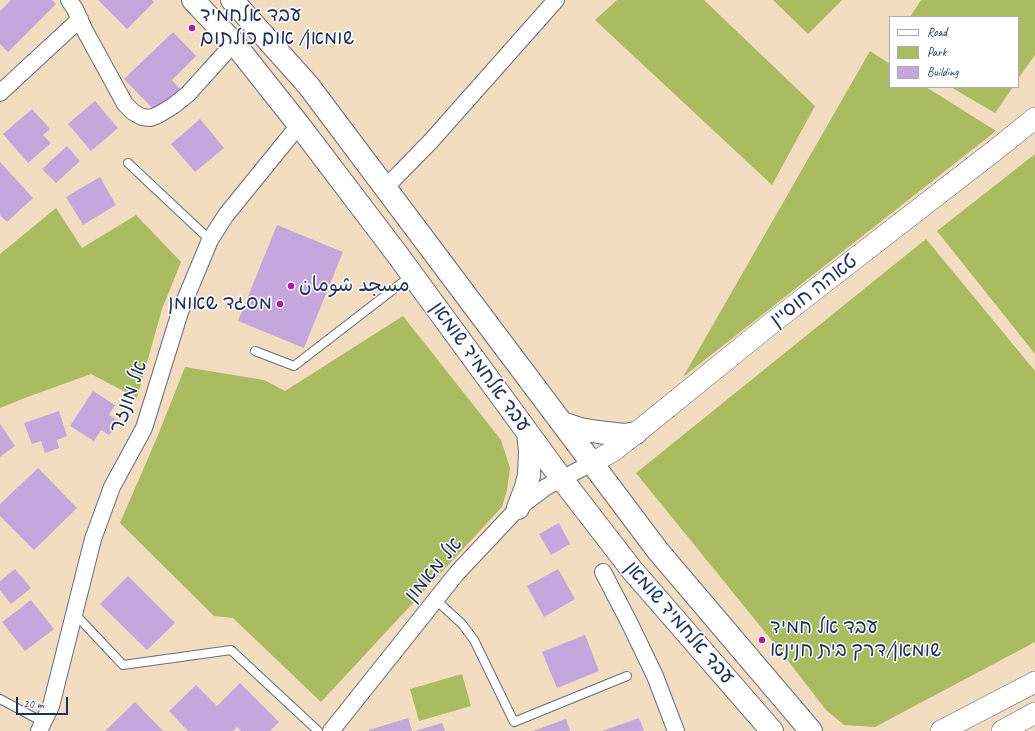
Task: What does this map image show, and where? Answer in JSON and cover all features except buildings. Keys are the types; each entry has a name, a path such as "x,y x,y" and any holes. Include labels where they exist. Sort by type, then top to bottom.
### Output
{"main road":[{"name":"עבד אלחמיד שומאן","path":"193,0 234,43 299,125 412,275 561,478 632,570 772,731"},
{"name":"עבד אלחמיד שומאן","path":"232,0 308,85 658,551 811,731"},
{"path":"562,423 580,429 598,432 624,435 636,433"},
{"path":"518,508 526,488 529,475 530,452 528,433"}],"street":[{"path":"69,0 125,104 133,112 142,117 150,118 158,116 188,94 234,43"},
{"path":"385,188 431,141 556,0"},
{"path":"0,93 80,19"},
{"name":"טאהה חוסיין","path":"592,463 613,451 727,358 1035,118"},
{"name":"אל מונזר","path":"41,727 51,706 94,539 112,486 144,428 180,312 210,240 226,216 299,125"},
{"name":"אל מאמון","path":"331,731 436,600 478,550 518,508 531,497 561,478 592,463"},
{"path":"603,572 652,670 676,731"},
{"path":"941,731 1035,682"},
{"path":"1002,731 1035,713"}],"lane":[{"path":"128,163 210,240"},
{"path":"255,351 294,366 412,275"},
{"path":"436,600 462,624 474,640 514,722 627,676"},
{"path":"74,613 123,665 231,650 318,731"},
{"path":"0,699 41,727"}],"green space":[{"path":"617,0 704,0 815,106 772,185 595,20"},
{"path":"773,0 842,0 808,34"},
{"path":"921,0 1035,0 1035,55 1019,78 1019,16 911,16"},
{"path":"870,51 889,63 889,88 928,88 996,131 683,377"},
{"path":"953,88 1012,88 995,113"},
{"path":"1035,154 1035,354 937,231"},
{"path":"56,208 82,248 136,215 181,262 162,309 137,398 91,374 0,408 0,254"},
{"path":"926,239 1035,371 1035,642 875,727 844,725 826,710 782,653 636,473"},
{"path":"403,316 501,440 510,468 507,490 502,507 321,702 233,618 214,616 120,523 158,435 185,367 264,380 285,391"},
{"path":"462,674 471,706 419,721 410,689"}],"place":[{"name":"עבד אלחמיד שומאן/ אום כולתום","path":"192,28"},
{"name":"مسجد شومان","path":"291,286"},
{"name":"מסגד שאומן","path":"280,304"},
{"name":"עבד אל חמיד שומאן/דרך בית חנינא","path":"762,640"}]}
